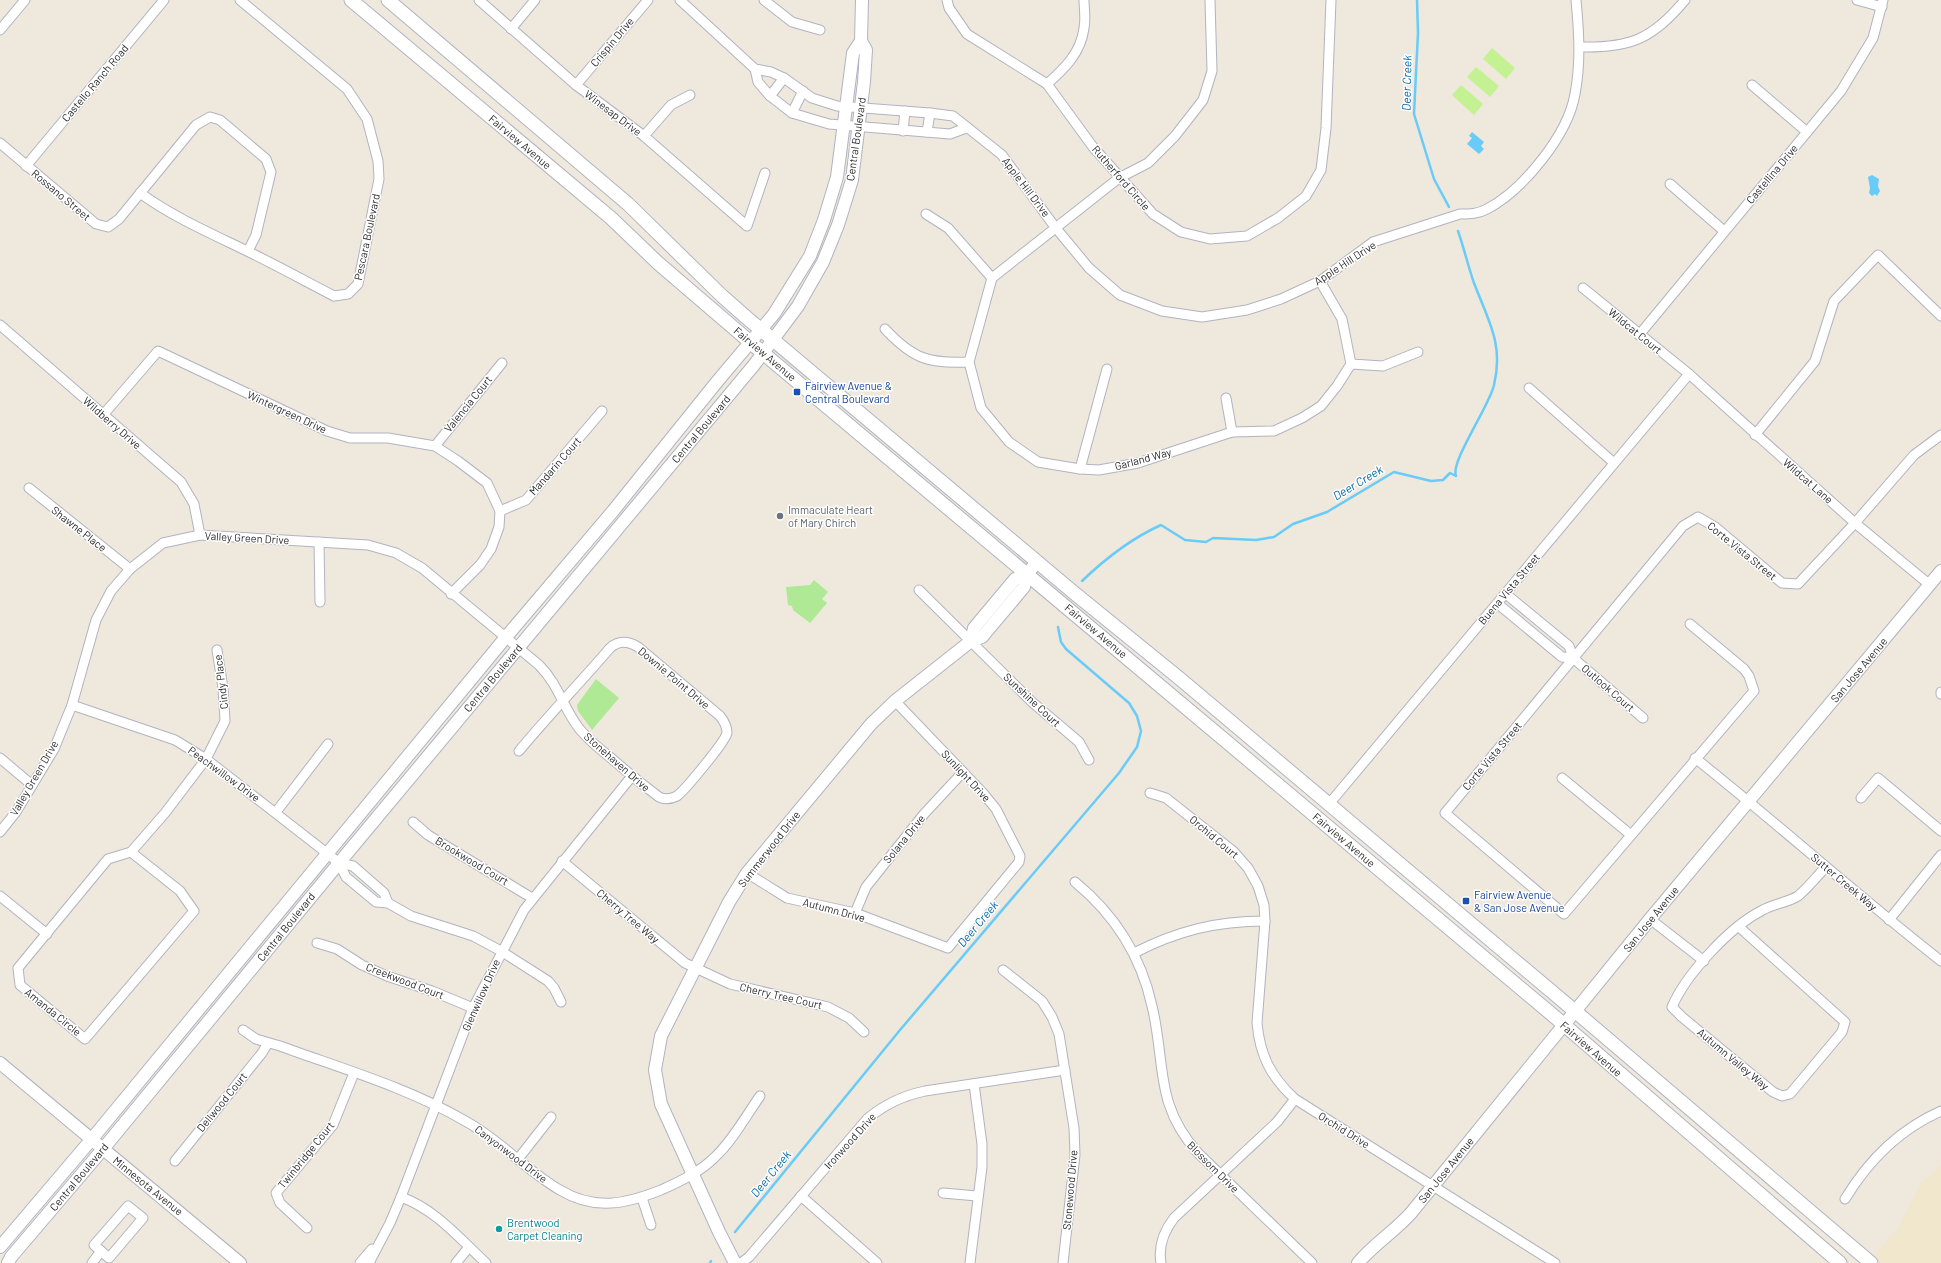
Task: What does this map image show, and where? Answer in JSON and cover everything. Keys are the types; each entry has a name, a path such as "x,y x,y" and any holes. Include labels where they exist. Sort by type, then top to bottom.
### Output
{"main road":[{"name":"Fairview Avenue","path":"351,0 611,218 658,263 763,353 1565,1026 1840,1263"},
{"name":"Fairview Avenue","path":"388,0 628,204 722,296 761,330 1037,562 1124,632 1329,804 1871,1263"}],"street":[{"path":"0,30 25,0"},
{"name":"Castello Ranch Road","path":"26,166 164,0"},
{"name":"Pescara Boulevard","path":"140,193 173,215 248,251 334,296 348,294 358,284 379,179 378,161 374,140 367,118 347,89 240,0"},
{"name":"Winesap Drive","path":"479,0 576,85 644,136 747,226 765,173"},
{"path":"511,29 535,0"},
{"name":"Crispin Drive","path":"576,85 648,0"},
{"name":"Apple Hill Drive","path":"680,0 755,69 771,72 784,78 812,98 837,106 953,116 966,128 1002,155 1055,227 1090,268 1120,295 1162,311 1202,317 1247,310 1281,299 1320,281 1374,242 1460,214 1474,214 1486,210 1514,191 1536,167 1560,132 1575,95 1581,47 1576,0"},
{"path":"764,0 792,22 820,30"},
{"name":"Central Boulevard","path":"8,1263 11,1257 103,1149 774,340 798,306 824,262 838,225 852,180 862,107 866,50 861,41 862,0"},
{"name":"Rutherford Circle","path":"947,0 949,8 967,34 1047,84 1093,147 1152,214 1181,232 1210,239 1247,236 1278,218 1306,196 1322,170 1326,128 1331,0"},
{"path":"1047,84 1061,72 1077,53 1084,29 1084,0"},
{"path":"926,214 948,228 992,278 1119,178 1148,163 1175,136 1203,100 1212,71 1210,0"},
{"path":"1581,47 1602,47 1629,43 1655,31 1685,0"},
{"path":"1857,0 1883,3"},
{"name":"Castellina Drive","path":"1639,335 1841,91 1864,56 1873,38 1883,3"},
{"name":"Central Boulevard","path":"0,1247 91,1140 506,637 613,511 761,330 785,298 810,256 824,220 837,177 845,126 853,53 861,41"},
{"name":"Apple Hill Drive","path":"755,69 758,82 770,96 792,113 829,124 859,128 950,134 966,128"},
{"path":"770,96 784,78"},
{"path":"1752,85 1807,132"},
{"path":"792,113 803,91"},
{"path":"644,136 671,105 690,95"},
{"path":"903,131 905,111"},
{"path":"927,132 930,113"},
{"path":"140,193 196,125 210,118 220,120 270,164 271,172 259,226 248,251"},
{"name":"Rossano Street","path":"0,142 26,166 96,224 102,227 108,227 114,224 140,193"},
{"path":"1670,184 1724,231"},
{"path":"1755,434 1815,361 1834,301 1878,255 1941,316"},
{"name":"Garland Way","path":"992,278 969,362 981,408 1009,442 1038,462 1080,470 1099,470 1138,463 1232,432 1274,431 1302,418 1321,406 1337,386 1351,364"},
{"path":"1320,281 1342,319 1351,364 1383,366 1418,352"},
{"name":"Wildcat Court","path":"1582,288 1689,374"},
{"name":"Wildberry Drive","path":"0,325 181,482 194,504 200,535"},
{"path":"885,329 900,346 920,358 942,364 969,362"},
{"name":"Wintergreen Drive","path":"103,415 158,351 327,432 350,438 388,438 435,446 458,460 486,483 500,511"},
{"name":"Valencia Court","path":"435,446 502,363"},
{"path":"1080,470 1107,369"},
{"name":"Wildcat Lane","path":"1689,374 1856,523 1930,585"},
{"name":"Buena Vista Street","path":"1329,804 1689,374"},
{"path":"1529,388 1614,463"},
{"path":"1226,398 1232,432"},
{"name":"Mandarin Court","path":"500,511 526,500 602,411"},
{"path":"1856,523 1914,455 1941,435"},
{"name":"Shawne Place","path":"29,488 130,569"},
{"path":"451,594 480,565 491,549 499,528 500,511"},
{"name":"Corte Vista Street","path":"1690,624 1744,669 1749,676 1754,691 1695,758 1564,914 1445,813 1683,526 1698,517 1715,527 1782,583 1798,584 1856,523"},
{"name":"Valley Green Drive","path":"0,832 16,812 54,749 72,705 96,620 111,591 130,569 164,543 200,535 368,545 396,553 422,568 451,594 518,647"},
{"path":"319,542 320,602"},
{"name":"Summerwood Drive","path":"692,1175 661,1104 655,1070 661,1036 694,968 729,902 747,873 871,724 895,701 971,641 982,637 1024,587 1027,574 1037,562"},
{"name":"San Jose Avenue","path":"1358,1263 1375,1245 1402,1223 1565,1026 1650,919 1941,571"},
{"name":"Sunshine Court","path":"919,590 1032,702 1079,742 1089,760"},
{"path":"1506,594 1568,646 1573,658"},
{"path":"1498,604 1562,656 1573,658"},
{"name":"Downie Point Drive","path":"519,751 548,716 564,701 610,648 619,642 629,642 638,647 720,716 726,725 727,732"},
{"name":"Stonehaven Drive","path":"518,647 547,673 564,701 572,719 584,734 659,798 669,799 675,797 719,747 727,732"},
{"name":"Cindy Place","path":"206,759 225,720 223,688 217,650"},
{"name":"Outlook Court","path":"1573,658 1643,718"},
{"name":"Sunlight Drive","path":"895,701 984,793 996,809 1020,856 1019,862 948,948"},
{"name":"Peachwillow Drive","path":"72,705 175,740 206,759 276,812 339,863 353,866 384,893 388,903 411,916 473,936 501,951 548,981 554,988 561,1002"},
{"path":"276,812 328,744"},
{"path":"0,758 32,784"},
{"name":"Sutter Creek Way","path":"1695,758 1749,801 1889,920 1941,962"},
{"path":"131,852 165,813 206,759"},
{"name":"Solana Drive","path":"855,913 866,887 924,814 963,772"},
{"name":"Glenwillow Drive","path":"369,1263 390,1223 401,1197 473,1008 501,951 532,898 632,776"},
{"path":"1562,778 1631,835"},
{"path":"1861,798 1878,778 1941,831"},
{"name":"Orchid Court","path":"1150,793 1166,798 1233,851 1248,868 1258,886 1264,905 1265,921"},
{"name":"Brookwood Court","path":"413,822 428,835 532,898"},
{"name":"Amanda Circle","path":"131,852 180,891 194,911 85,1039 20,985 18,968 108,859 131,852"},
{"path":"1889,920 1941,855"},
{"name":"Cherry Tree Way","path":"562,861 685,964 694,968"},
{"name":"Autumn Valley Way","path":"1738,926 1845,1022 1842,1032 1790,1094 1782,1096 1773,1092 1682,1017 1672,1007 1678,995 1704,961 1738,926 1761,910 1798,896 1826,867"},
{"name":"Autumn Drive","path":"747,873 787,898 855,913 948,948"},
{"name":"Blossom Drive","path":"1075,882 1103,908 1134,953 1153,1007 1163,1084 1177,1126 1186,1140 1220,1175 1312,1263"},
{"path":"0,896 47,934"},
{"path":"1650,919 1704,961"},
{"path":"1134,953 1160,940 1203,927 1235,921 1265,921"},
{"name":"Orchid Drive","path":"1265,921 1257,1023 1258,1034 1265,1060 1273,1074 1295,1099 1555,1263"},
{"name":"Creekwood Court","path":"317,943 337,949 362,965 387,976 432,991 473,1008"},
{"name":"Cherry Tree Court","path":"694,968 730,984 828,1007 849,1018 864,1032"},
{"name":"Stonewood Drive","path":"1003,970 1042,1001 1052,1016 1059,1034 1066,1070 1074,1128 1075,1155 1063,1263"},
{"name":"Canyonwood Drive","path":"243,1030 256,1039 280,1046 424,1098 485,1133 560,1191 580,1199 596,1203 610,1204 642,1198 680,1182 692,1175 722,1150 760,1096"},
{"name":"Dellwood Court","path":"175,1161 262,1053 268,1043"},
{"name":"Minnesota Avenue","path":"0,1063 240,1263"},
{"name":"Ironwood Drive","path":"741,1263 749,1257 868,1118 883,1106 903,1096 925,1091 1066,1070"},
{"name":"Twinbridge Court","path":"307,1228 280,1203 276,1192 333,1125 354,1073"},
{"path":"970,1263 982,1167 982,1144 974,1084"},
{"path":"1161,1263 1161,1245 1165,1230 1174,1218 1277,1122 1295,1099"},
{"path":"1845,1199 1855,1183 1877,1156 1898,1136 1923,1119 1941,1111"},
{"path":"518,1159 551,1117"},
{"path":"692,1175 729,1254 736,1263"},
{"path":"943,1192 978,1196"},
{"path":"801,1196 871,1261"},
{"path":"401,1197 413,1202 430,1213 486,1263"},
{"path":"642,1198 651,1225"},
{"path":"128,1206 143,1218 109,1258 101,1251 94,1245 128,1206"},
{"name":"Glenwillow Drive","path":"360,1263 379,1242"},
{"path":"456,1263 469,1247"},
{"path":"92,1263 101,1251"}],"shaded area":[{"path":"1941,1166 1941,1263 1879,1263 1872,1257 1898,1228 1921,1183"}],"green space":[{"path":"1492,48 1515,68 1506,79 1483,59"},
{"path":"1476,67 1499,86 1490,97 1467,77"},
{"path":"1461,85 1483,104 1474,115 1452,95"},
{"path":"814,580 828,592 822,599 827,603 810,623 793,610 792,606 788,605 786,587 810,585"},
{"path":"596,679 619,698 592,730 578,711 577,705"}],"water":[{"path":"1472,132 1484,142 1481,146 1484,149 1479,154 1467,144 1472,138 1469,136"},
{"path":"1872,175 1879,179 1878,186 1880,191 1877,196 1875,194 1872,196 1869,193 1870,188 1868,177"}],"waterway":[{"name":"Deer Creek","path":"1417,0 1418,33 1414,114 1434,179 1449,207"},
{"name":"Deer Creek","path":"1082,581 1119,550 1150,530 1161,525 1185,540 1206,542 1213,538 1256,540 1274,537 1293,524 1327,512 1394,472 1431,481 1443,480 1450,473 1456,476 1456,469 1464,446 1486,406 1494,385 1497,370 1496,344 1493,332 1474,283 1458,231"},
{"name":"Deer Creek","path":"735,1232 900,1030 1119,773 1137,747 1141,731 1137,716 1129,703 1066,649 1061,642 1058,627"}],"place":[{"name":"Fairview Avenue & Central Boulevard","path":"797,392"},
{"name":"Immaculate Heart of Mary Chirch","path":"780,516"},
{"name":"Fairview Avenue & San Jose Avenue","path":"1466,901"},
{"name":"Brentwood Carpet Cleaning","path":"499,1229"}]}
